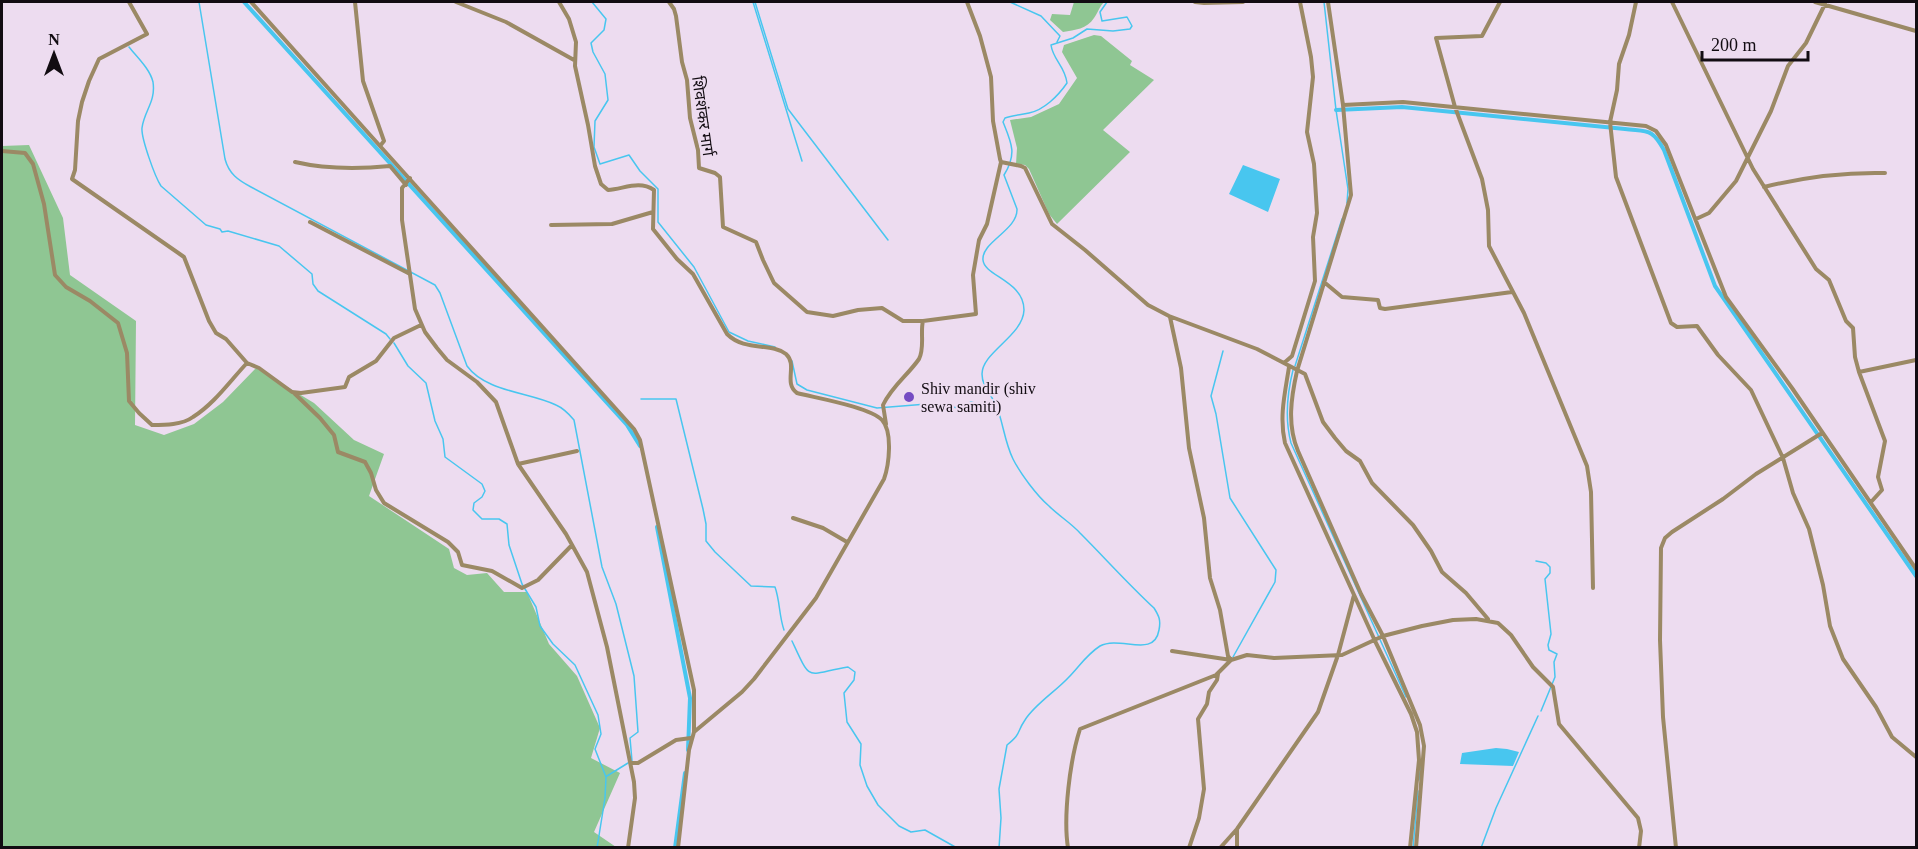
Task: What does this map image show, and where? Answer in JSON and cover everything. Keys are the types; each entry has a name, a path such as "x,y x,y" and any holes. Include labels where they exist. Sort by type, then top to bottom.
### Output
{"street":[{"path":"129,2 147,34 99,58 88,81 82,102 78,121 75,170 72,178 184,257 216,333 226,339 247,363 259,368 292,392 320,418 334,435 338,452 365,462 384,503 448,542 458,552 462,565 492,571 522,588 538,580 572,545"},
{"path":"251,2 380,146 408,182 634,429 640,440 692,678 694,732"},
{"path":"355,2 363,81 384,141 380,146"},
{"path":"456,2 506,22 574,60"},
{"path":"559,2 569,20 576,42 577,51 574,60 595,166 601,184 608,190 630,185 649,187 654,190 654,230 677,259 693,274 727,334 735,342 786,354 791,364 792,390 868,411 882,419 887,428"},
{"name":"शिवशंकर मार्ग","path":"669,2 676,16 699,168 720,177 723,227 756,242 774,283 807,312 833,316 858,310 882,308 903,321 923,321"},
{"path":"678,848 691,738 694,732 742,692 816,598 884,479 888,469 889,449 883,405 897,382 919,359 923,321 976,314 973,275 979,240 987,224 1003,163 993,121 990,77 980,36 967,2"},
{"path":"1195,2 1243,2"},
{"path":"1284,363 1292,356 1315,280 1313,237 1317,213 1317,191 1307,132 1313,77 1300,2"},
{"path":"1328,2 1343,105 1351,195 1324,282 1293,369 1282,409 1281,426 1285,443 1411,714 1417,732 1419,760 1410,848"},
{"path":"1500,2 1482,36 1436,38 1455,107 1482,179 1488,210 1489,246 1524,314 1587,466 1592,492 1593,588"},
{"path":"1636,2 1629,35 1619,64 1617,90 1610,123 1616,177 1671,323 1677,327 1697,326 1718,355 1751,390 1783,458 1793,493 1809,529 1823,585 1830,626 1843,659 1876,707 1892,737 1917,757"},
{"path":"1672,2 1764,187 1816,269 1829,280 1846,321 1852,328 1859,372 1885,441 1878,477 1882,490 1870,502"},
{"path":"1815,2 1917,31"},
{"path":"1696,219 1709,213 1736,181 1771,111 1788,66 1806,43 1825,4"},
{"path":"1343,105 1403,102 1652,128 1660,135 1726,297 1917,568"},
{"path":"2,151 25,153 33,164 49,231 55,275 66,287 90,301 118,323 127,353 129,401 152,425 168,425 192,418 211,402 247,363"},
{"path":"295,162 368,168 390,166 408,182"},
{"path":"1003,163 1025,168 1052,224 1148,305 1170,317 1257,349 1305,374 1323,422 1346,451 1360,461 1372,483 1413,525 1442,572 1466,593 1488,620"},
{"path":"1764,187 1807,177 1824,178 1846,173 1885,173"},
{"path":"408,182 402,188 402,220 415,309 421,325 447,360 477,382 496,402 518,464 572,545 587,572 596,599 631,764 635,798 628,848"},
{"path":"551,225 612,224 653,212"},
{"path":"310,222 410,271"},
{"path":"1324,282 1342,297 1378,300 1380,308 1385,309 1512,292"},
{"path":"1170,317 1180,368 1189,448 1204,518 1212,588 1220,610 1228,656 1231,660"},
{"path":"292,392 301,393 345,387 353,373 376,361 392,340 421,325"},
{"path":"1859,372 1917,360"},
{"path":"1293,369 1290,419 1292,437 1361,594 1383,636 1423,736 1424,757 1416,848"},
{"path":"1676,848 1663,717 1660,640 1661,548 1665,538 1672,532 1724,499 1756,474 1822,433"},
{"path":"518,464 577,451"},
{"path":"793,518 823,528 847,542"},
{"path":"1220,848 1237,829 1318,712 1338,655 1354,594"},
{"path":"1172,651 1231,660 1247,656 1274,658 1338,655 1346,654 1383,636 1453,620 1488,620 1506,628 1533,667 1553,687 1559,724 1638,818 1641,831 1639,848"},
{"path":"1068,848 1066,814 1070,778 1080,729 1218,674 1231,660"},
{"path":"1189,848 1199,818 1204,789 1198,719 1207,704 1209,692 1218,680 1218,674"},
{"path":"631,764 638,763 676,740 691,738"},
{"path":"1237,829 1237,848"}],"green space":[{"path":"1074,2 1104,2 1088,25 1063,32 1050,20 1052,14 1070,15"},
{"path":"1094,35 1101,36 1132,61 1130,65 1154,80 1103,130 1130,152 1057,224 1049,214 1029,169 1025,165 1016,164 1017,148 1010,120 1031,117 1059,104 1077,78 1062,52 1064,45"},
{"path":"29,145 63,218 70,275 136,321 135,425 164,435 194,424 223,402 256,368 314,403 354,440 384,454 369,496 449,549 454,568 467,575 487,573 504,592 527,592 549,644 577,676 600,728 591,758 620,773 594,832 616,847 2,847 2,146"}],"water":[{"path":"1243,165 1280,179 1268,212 1229,194"},
{"path":"1496,748 1519,752 1513,766 1460,764 1462,753"}],"waterway":[{"path":"199,2 225,159 232,173 251,187 435,285 467,366 475,375 496,386 556,405 574,420 602,567 616,604 634,676 638,732 630,738 632,761"},
{"path":"244,2 627,425 640,446"},
{"path":"592,2 606,19 604,30 591,43 593,52 605,74 608,100 595,121 594,147 600,164 629,155 640,171 658,189 658,222 694,267 729,332 748,341 775,347"},
{"path":"753,2 802,161"},
{"path":"755,2 788,109 888,240"},
{"path":"1010,2 1041,16 1060,36 1057,42"},
{"path":"999,848 1001,818 999,789 1007,745 1017,735 1029,714 1100,646 1108,643 1135,645 1150,643 1156,639 1160,627 1154,608 1076,529 1044,502 1024,477 1010,453 997,407 982,379 988,358 1017,328 1024,310 1018,292 985,266 983,260 988,247 1006,230 1016,216 1017,209 1004,175 1011,161 1012,149 1003,122 1005,118 1029,113 1045,106 1067,83 1051,45 1073,38 1087,29 1113,31 1130,29 1132,26 1127,17 1102,21 1100,12 1107,2"},
{"path":"1324,2 1336,110 1348,189 1347,203"},
{"path":"129,47 146,68 153,82 153,95 143,122 142,133 155,175 161,186 206,225 220,229 222,232 228,231 279,246 312,274 313,284 318,291 386,334 390,339"},
{"path":"1336,110 1402,107 1639,130 1652,134 1664,150 1715,286 1916,576"},
{"path":"1295,366 1342,219"},
{"path":"394,343 408,366 426,383 435,421 443,439 445,457 482,484 485,491 482,497 474,503 473,510 482,519 499,519 507,524 509,545 522,584 536,607 540,626 553,644 575,665 598,715 601,734 595,749 606,777 597,848"},
{"path":"1223,351 1211,396 1230,498 1276,570 1275,582 1233,657"},
{"path":"792,361 797,384 807,390 877,408 927,404 960,408 971,402 996,409"},
{"path":"1293,370 1288,407 1291,443 1406,697"},
{"path":"641,399 676,399 703,509 706,541 751,586 775,587 784,630"},
{"path":"657,527 690,698 688,750"},
{"path":"1536,561 1546,563 1550,567 1550,573 1545,579 1551,634 1548,645 1549,650 1557,654 1554,662 1555,677 1541,711"},
{"path":"792,641 803,664 811,673 848,667 855,672 854,680 844,693 847,722 861,744 860,765 867,786 878,805 899,826 911,832 925,830 957,848"},
{"path":"1481,848 1496,808 1538,716"},
{"path":"607,776 628,763"},
{"path":"1419,780 1421,764"},
{"path":"675,848 685,773"},
{"path":"1413,848 1418,791"}],"place":[{"name":"Shiv mandir (shiv sewa samiti)","path":"909,397"}]}
